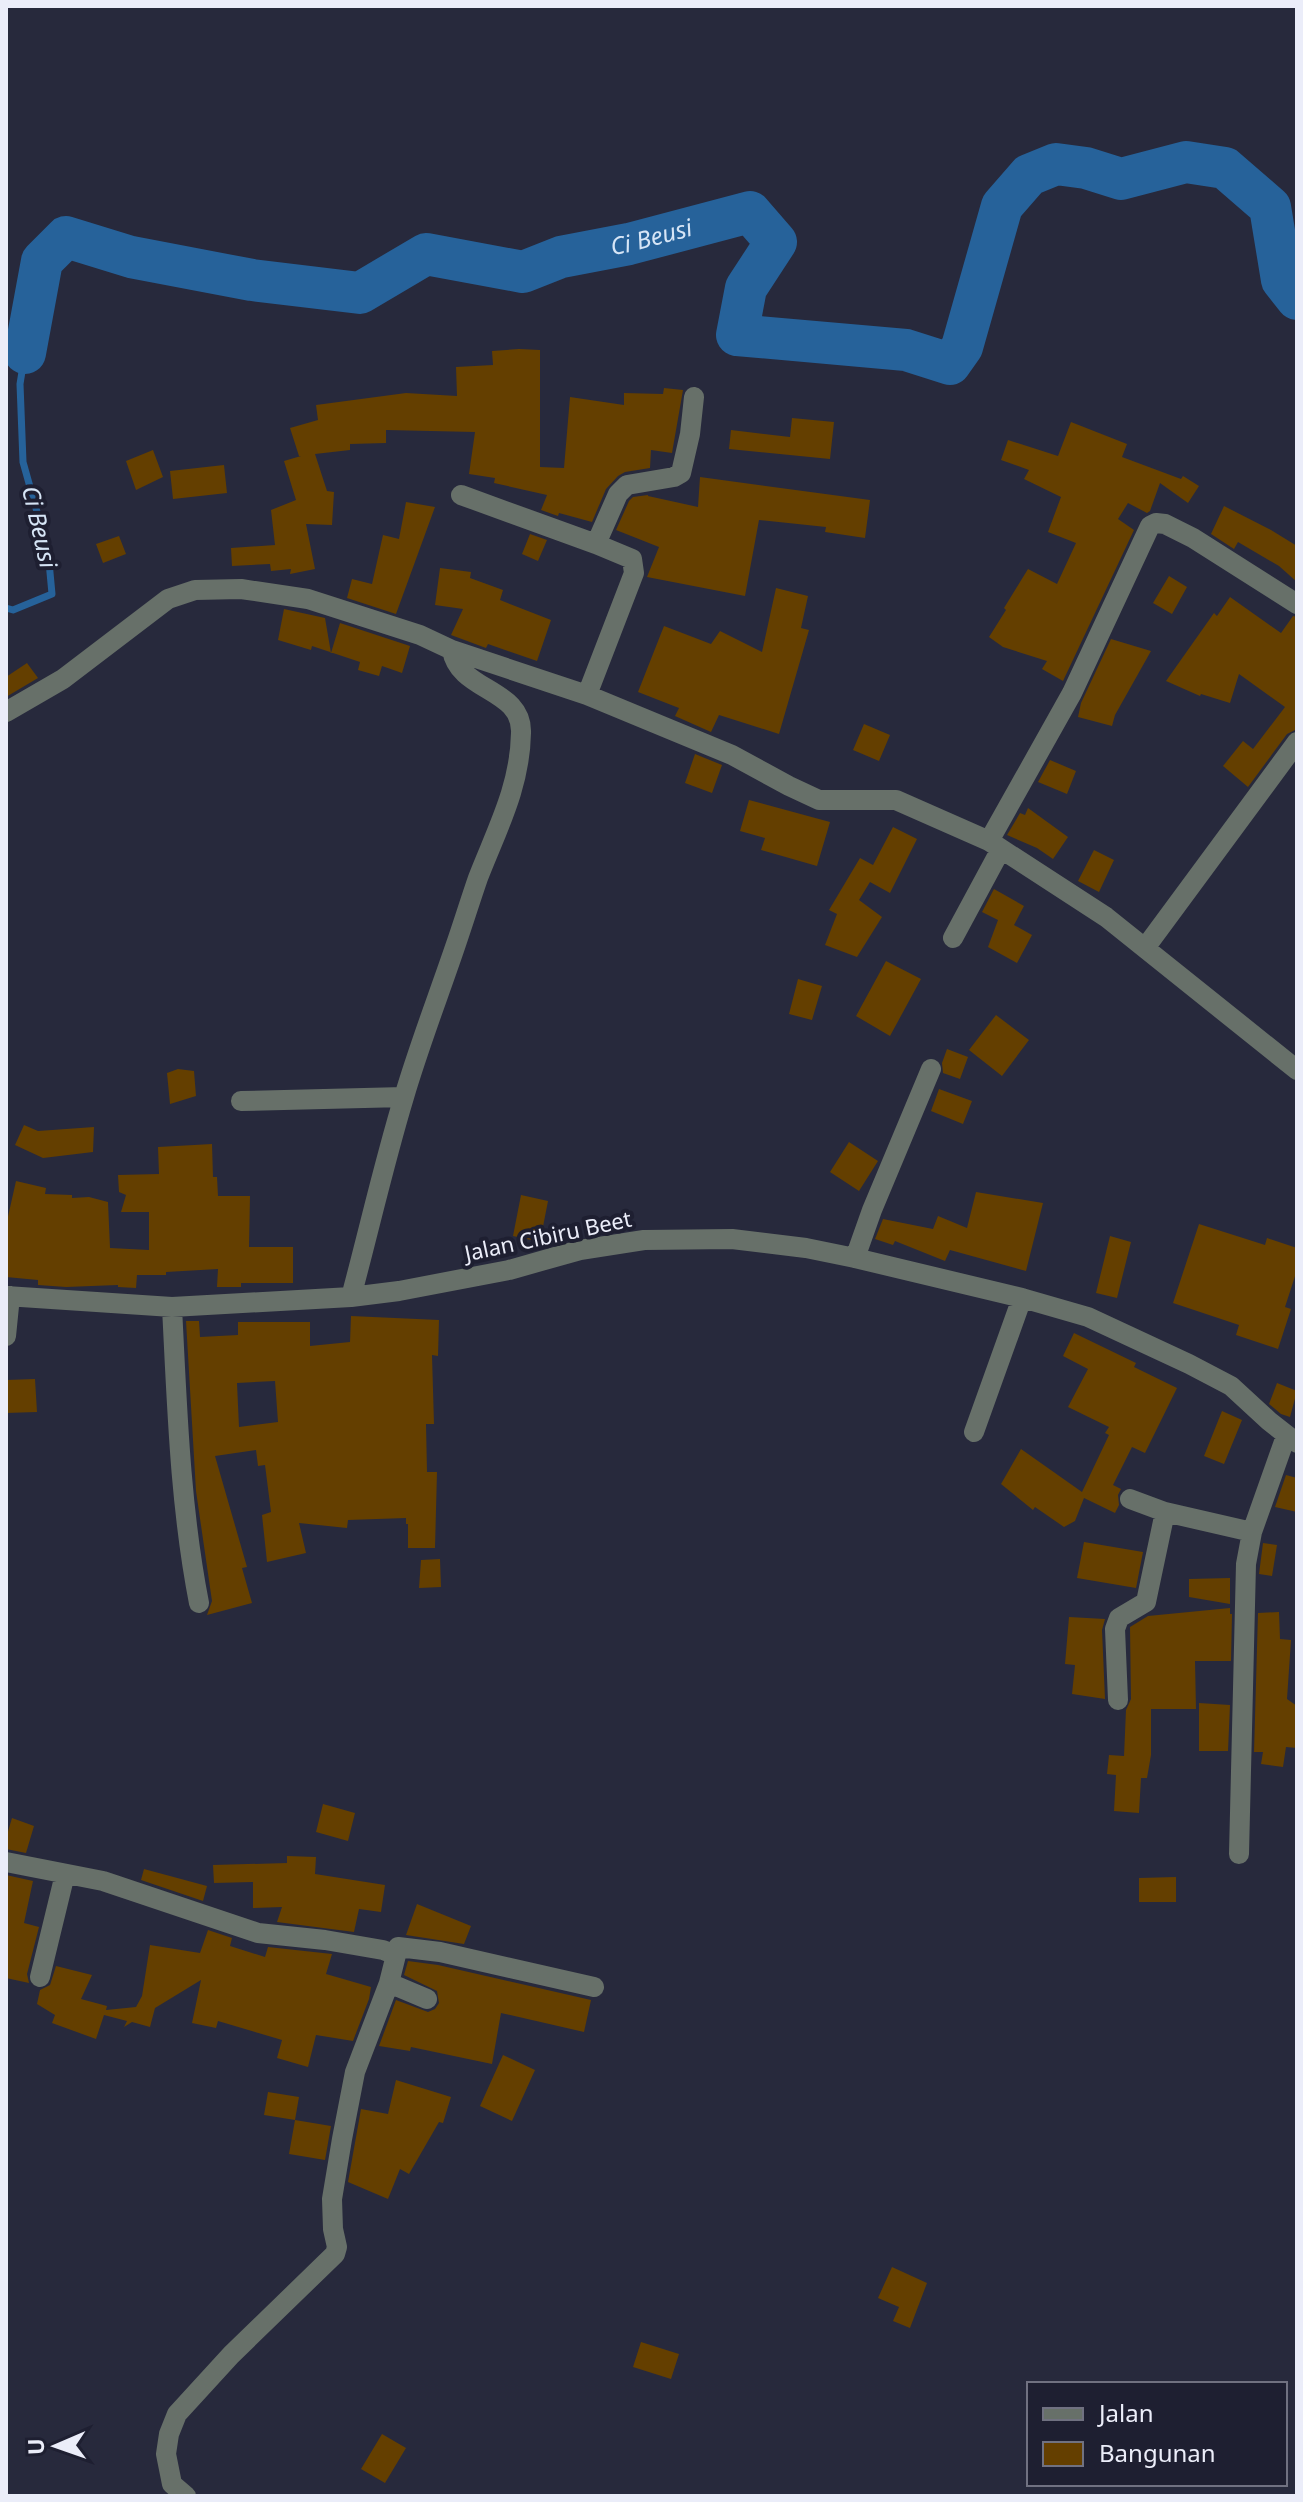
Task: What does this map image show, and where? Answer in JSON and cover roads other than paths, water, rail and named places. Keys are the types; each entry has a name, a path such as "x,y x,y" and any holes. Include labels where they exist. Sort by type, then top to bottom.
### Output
{"street":[{"path":"596,544 618,494 627,485 681,473 694,397"},
{"path":"461,495 632,559 634,573 587,695"},
{"path":"953,938 1150,526 1165,524 1193,538 1297,604"},
{"path":"6,712 63,679 168,599 195,590 241,589 308,599 587,695 732,755 819,800 896,800 995,845 1106,917 1297,1070"},
{"path":"351,1297 404,1097 478,878 512,798 522,731 518,714 509,702 462,672 455,663 452,650"},
{"path":"1145,948 1297,742"},
{"path":"855,1258 931,1069"},
{"path":"241,1101 404,1097"},
{"name":"Jalan Cibiru Beet","path":"8,1296 172,1307 351,1297 413,1289 509,1270 580,1250 644,1240 732,1239 806,1248 855,1258 1088,1317 1231,1386 1292,1439"},
{"path":"6,1336 8,1296"},
{"path":"974,1432 1022,1298"},
{"path":"172,1307 177,1408 192,1568 199,1603"},
{"path":"1239,1854 1246,1564 1252,1532 1292,1439"},
{"path":"1130,1499 1165,1512 1252,1532"},
{"path":"1118,1700 1115,1629 1119,1618 1146,1602 1165,1512"},
{"path":"6,1862 103,1881 258,1933 325,1940 396,1955"},
{"path":"40,1977 65,1874"},
{"path":"186,2496 172,2484 166,2454 169,2434 177,2414 241,2345 335,2254 332,2199 355,2072 389,1983 398,1947 406,1946 594,1987"},
{"path":"389,1983 427,1999"}],"waterway":[{"name":"Ci Beusi","path":"25,353 42,261 66,237 131,257 252,280 360,293 426,254 523,272 561,257 629,244 750,212 776,242 746,288 737,335 906,350 950,364 962,347 1002,206 1029,175 1056,164 1086,168 1121,179 1186,162 1225,168 1270,207 1282,280 1297,299"},
{"name":"Ci Beusi","path":"6,608 13,610 52,594 48,551 23,462 20,384 25,353"}]}
